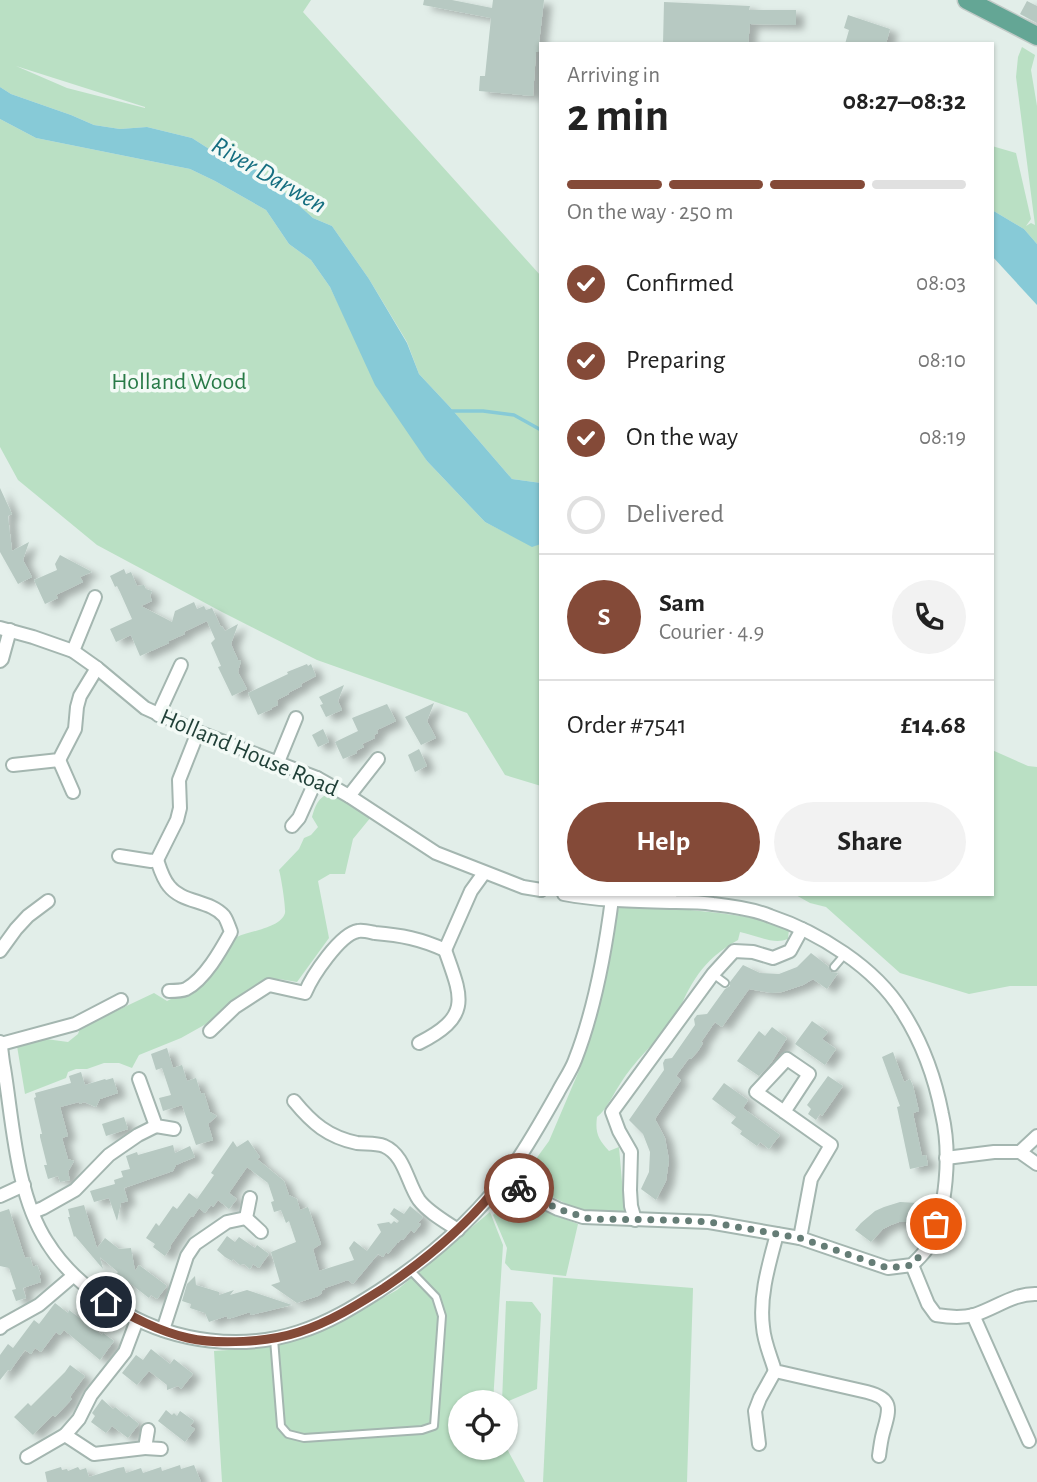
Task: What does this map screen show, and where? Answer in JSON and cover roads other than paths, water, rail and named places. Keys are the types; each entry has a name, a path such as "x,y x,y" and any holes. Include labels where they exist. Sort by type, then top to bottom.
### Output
{"main road":[{"path":"967,0 1037,36"}],"street":[{"path":"73,651 95,597"},
{"path":"0,661 5,629"},
{"name":"Holland House Road","path":"5,629 73,651 145,708 198,732 317,778 436,853 523,887 539,890"},
{"path":"158,715 181,665"},
{"path":"59,760 75,729 80,696 97,668"},
{"path":"278,762 296,718"},
{"path":"169,991 183,990 199,979 231,932 224,916 209,906 170,889 157,860 177,820 180,808 179,780 198,732"},
{"path":"349,796 378,759"},
{"path":"13,765 59,760"},
{"path":"59,760 73,792"},
{"path":"292,827 299,818 317,778"},
{"path":"119,856 157,860"},
{"path":"419,1043 438,1033 456,1012 460,999 445,950 471,891 484,873"},
{"path":"505,1177 523,1192 569,1213 590,1219 709,1222 800,1238 888,1268 912,1265 929,1245 943,1198 946,1131 936,1085 922,1048 901,1009 876,980 845,954 802,929 768,915 712,903 612,900 580,896"},
{"path":"121,1000 75,1024 1,1043 24,1185 46,1241 73,1276 106,1302 137,1320 163,1330 208,1341 258,1341 299,1333 348,1311 410,1270 458,1230 488,1200 505,1177 542,1122 575,1061 601,968 612,900"},
{"path":"0,951 28,916 48,901"},
{"path":"635,1220 630,1190 631,1152 612,1112 713,974 734,951 752,952 773,958 790,951 802,929"},
{"path":"210,1031 235,1007 269,985 305,993 310,980 340,941 358,931 422,940 445,950"},
{"path":"139,1079 156,1126"},
{"path":"294,1101 309,1120 333,1136 356,1143 384,1146 398,1156 420,1202 458,1230"},
{"path":"784,1112 831,1145 811,1179 800,1238"},
{"path":"33,1212 75,1190 109,1155 138,1135 156,1126 174,1129"},
{"path":"1020,1152 1037,1136"},
{"path":"946,1158 994,1152 1020,1152 1037,1164"},
{"path":"0,1196 24,1185"},
{"path":"246,1218 250,1198"},
{"path":"246,1218 261,1232"},
{"path":"163,1330 187,1256 195,1244 227,1222 246,1218"},
{"path":"759,1444 755,1411 775,1371 763,1328 763,1300 766,1275 777,1234"},
{"path":"912,1265 928,1304 936,1315 973,1315 1025,1294 1037,1294"},
{"path":"0,1328 39,1305 73,1276"},
{"path":"973,1315 1029,1441"},
{"path":"27,1457 65,1436 79,1419 91,1395 125,1352 137,1320"},
{"path":"775,1371 882,1398 887,1406 888,1416 879,1456"},
{"path":"145,1448 148,1430"},
{"path":"65,1436 94,1454 161,1448"}],"lane":[{"path":"834,967 845,954"},
{"path":"713,974 725,983"},
{"path":"274,1338 281,1426 288,1434 304,1438 326,1437 422,1430 433,1426 442,1316 436,1297 410,1270"}],"water":[{"name":"River Darwen","path":"0,87 11,94 94,125 120,129 147,127 192,138 217,154 254,165 313,218 332,226 369,279 407,343 419,374 512,479 539,483 539,545 532,547 485,522 427,461 375,385 330,287 311,260 289,244 266,210 190,169 36,138 0,119"},
{"path":"994,211 1024,229 1037,244 1037,305 994,258"}],"waterway":[{"path":"449,411 514,415 539,429"}],"park label":[{"name":"Holland Wood","path":"179,382"}]}
